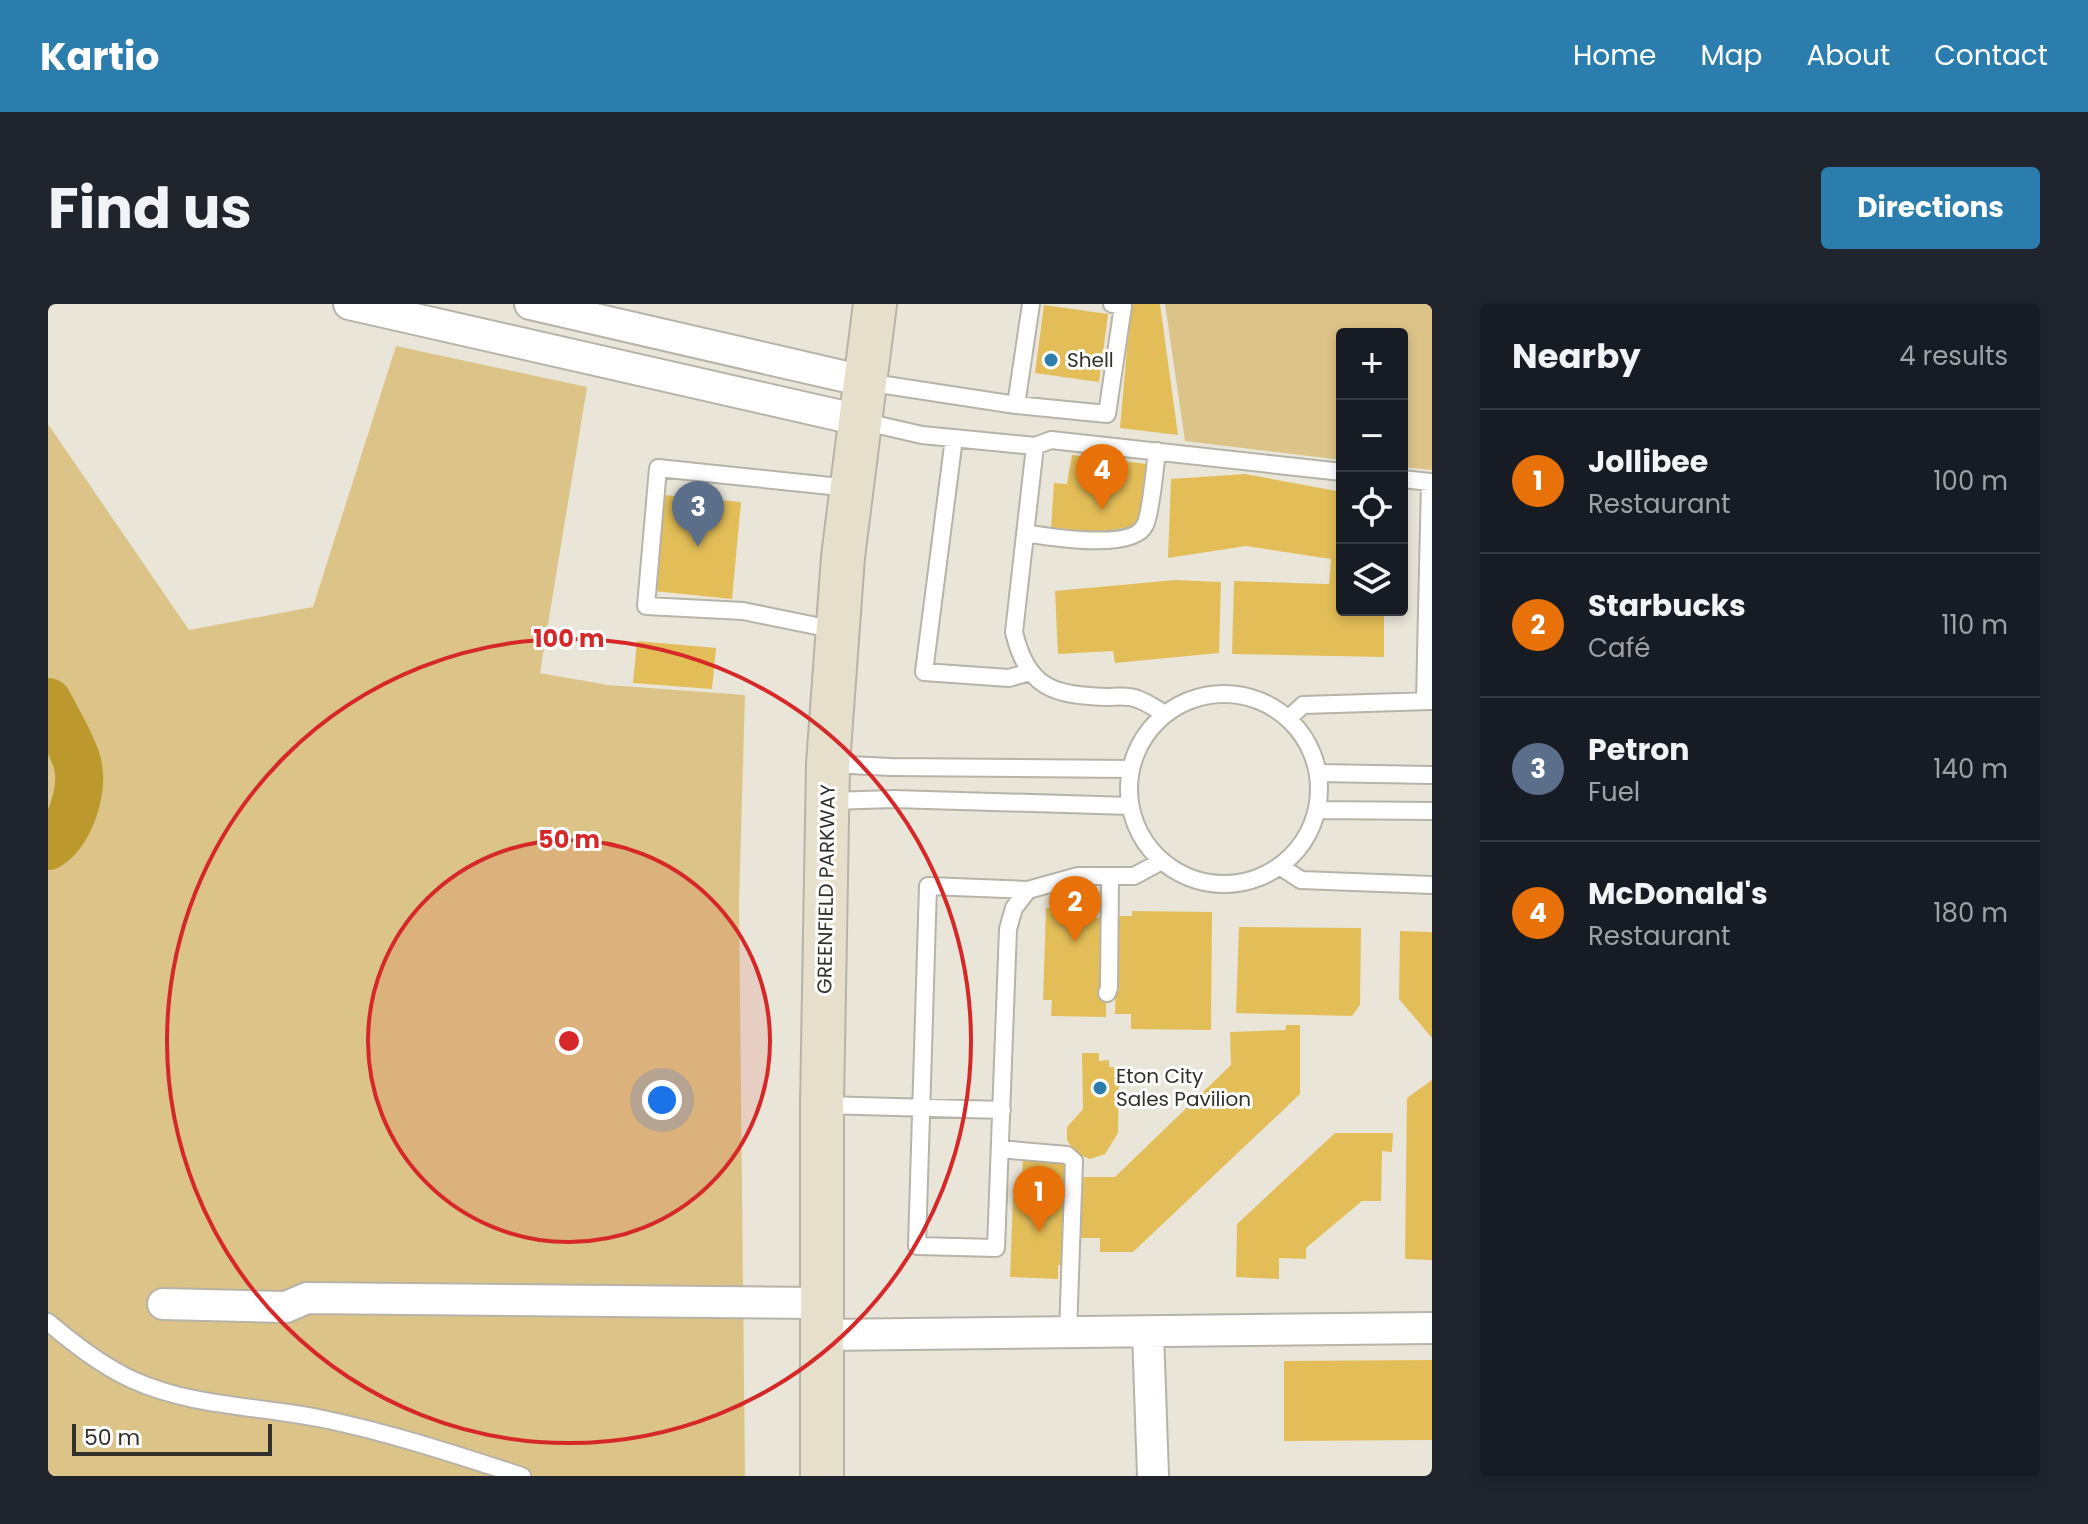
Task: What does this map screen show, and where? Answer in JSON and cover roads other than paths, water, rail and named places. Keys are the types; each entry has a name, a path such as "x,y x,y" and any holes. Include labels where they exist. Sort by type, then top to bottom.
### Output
{"main road":[{"name":"GREENFIELD PARKWAY","path":"822,1476 822,1105 828,782 836,630 875,304"}],"street":[{"path":"349,304 862,401"},
{"path":"530,304 862,401"},
{"path":"163,1304 286,1307 305,1316 823,1320 1068,1333 1432,1328"},
{"path":"1148,1332 1153,1476"}],"lane":[{"path":"1016,405 1031,304"},
{"path":"862,401 1016,405 1107,414 1123,306 1112,304"},
{"path":"862,401 922,435 1035,446 1051,440 1336,471"},
{"path":"954,438 924,672 1009,678 1030,672"},
{"path":"1035,446 1014,632 1019,654 1030,672 1050,690 1077,696 1135,698 1165,714"},
{"path":"1025,533 1122,540 1135,536 1145,526 1157,451"},
{"path":"836,630 743,611 646,606 658,468 851,488"},
{"path":"1288,719 1303,705 1428,700 1430,482 1408,480"},
{"path":"1199,697 1252,698 1288,719 1310,749 1318,773 1317,810 1306,840 1281,867 1251,881 1200,879 1174,872 1160,862 1137,832 1128,796 1131,769 1141,742 1165,714 1177,704 1199,697"},
{"path":"828,782 891,767 1131,769"},
{"path":"1318,773 1432,775"},
{"path":"828,782 894,799 1130,806"},
{"path":"1317,810 1432,811"},
{"path":"1028,890 1014,908 1008,929 996,1248 917,1246 928,886 1028,890 1078,876 1134,876 1160,862"},
{"path":"1281,867 1301,880 1432,885"},
{"path":"1107,993 1110,876"},
{"path":"822,1105 1002,1110"},
{"path":"1000,1149 1067,1155 1074,1161 1068,1333"},
{"path":"48,1322 99,1361 133,1381 174,1395 324,1419 378,1432 522,1476"}],"waterway":[{"path":"48,702 73,752 79,776 73,810 63,831 48,846"}],"place":[{"name":"Shell","path":"1051,360"},
{"name":"McDonald's","path":"1102,510"},
{"name":"Petron","path":"698,547"},
{"name":"Starbucks","path":"1075,942"},
{"name":"Eton City Sales Pavilion","path":"1100,1088"},
{"name":"Jollibee","path":"1039,1232"}]}
